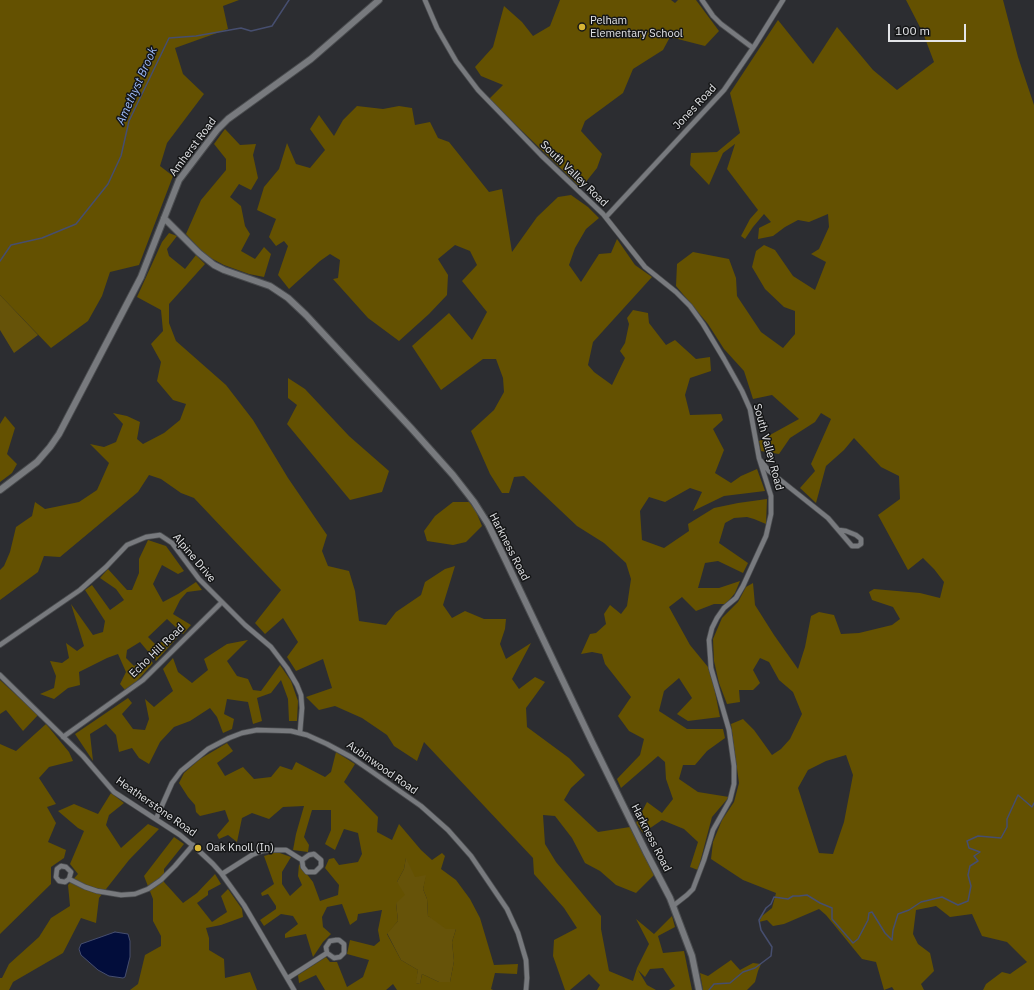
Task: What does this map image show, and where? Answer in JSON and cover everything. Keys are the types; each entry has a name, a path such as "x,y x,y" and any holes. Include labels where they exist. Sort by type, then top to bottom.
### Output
{"main road":[{"name":"Amherst Road","path":"0,490 32,466 60,434 142,277 179,180 217,130 228,119 311,59 379,0"},
{"name":"Harkness Road","path":"164,218 202,256 214,265 270,286 288,298 411,428 470,496 490,529 592,742 673,906 692,956 698,990"}],"street":[{"name":"South Valley Road","path":"425,0 432,18 452,54 472,84 541,155 606,217 618,231 639,261 683,298 694,312 707,330 728,366 746,401 752,418 759,458 771,496 772,510 763,542 743,586 736,598 724,608 717,618 712,628 709,640 711,668 729,730 734,766 734,788 730,800 713,830 704,860 692,889 673,906"},
{"path":"702,0 721,24 753,48"},
{"name":"Jones Road","path":"606,217 675,141 715,100 732,79 783,0"},
{"path":"759,458 769,471 823,513 852,546 858,546 861,544 861,539 856,534 839,530"},
{"name":"Alpine Drive","path":"0,645 80,590 100,573 127,545 136,540 152,536 163,536 172,543 199,579 252,632 271,647 294,678 299,688 301,698 302,708 300,732"},
{"name":"Echo Hill Road","path":"63,737 143,680 222,602"},
{"name":"Heatherstone Road","path":"0,675 83,756 114,792 156,818 193,845 222,874 244,905 294,990"},
{"name":"Aubinwood Road","path":"156,818 170,788 178,775 212,746 229,738 249,731 282,730 300,732 341,750 432,815 464,847 488,879 509,913 518,932 526,960 526,990"},
{"path":"69,879 97,891 122,895 135,894 148,889 161,880 193,845"},
{"path":"222,874 252,855 266,850 286,850 302,860 303,867 307,872 315,872 321,866 321,860 314,854 308,855 302,860"},
{"path":"339,940 344,944 344,953 340,957 334,958 327,953 326,947 330,941 339,940"},
{"path":"288,978 327,953"}],"shaded area":[{"path":"0,0 239,0 223,6 228,29 175,48 183,74 204,94 167,143 160,166 173,176 139,265 110,272 102,296 88,321 51,348 0,295"},
{"path":"560,0 671,0 675,3 678,0 696,0 719,31 705,46 670,37 663,50 633,69 623,93 585,121 581,131 602,154 597,168 581,188 489,99 503,85 481,76 475,67 493,47 504,6 522,22 533,36 550,26"},
{"path":"906,0 1003,0 1018,57 1034,105 1034,990 983,990 986,984 1002,972 1010,974 1027,962 1007,942 982,936 972,914 950,917 936,906 916,910 913,934 918,944 930,953 934,971 921,984 924,990 894,990 892,987 884,990 876,962 862,959 826,915 819,909 784,924 773,926 767,920 759,922 762,916 772,908 776,893 743,880 711,859 713,842 722,820 734,802 739,783 731,724 743,719 754,730 772,755 781,749 790,739 802,714 793,692 779,680 769,662 760,658 753,670 760,683 753,690 739,690 740,702 727,704 719,683 714,661 713,639 722,618 738,602 746,587 753,583 755,605 798,669 805,647 811,616 819,612 834,615 841,634 859,633 892,625 900,619 893,607 872,600 869,592 874,589 920,593 940,598 944,582 923,558 908,570 878,515 900,499 899,476 881,467 854,438 844,450 826,466 816,503 800,488 815,471 811,464 831,419 821,413 815,422 790,438 779,454 761,451 759,441 799,419 772,395 753,399 744,371 724,349 708,324 676,286 677,264 693,252 729,259 736,278 737,296 761,332 783,348 795,334 795,311 784,307 765,289 752,267 756,251 764,245 775,250 793,276 815,290 826,262 811,254 819,249 829,227 828,214 809,222 798,220 773,236 758,239 759,228 771,222 764,214 745,239 741,236 750,219 758,210 727,169 735,144 723,153 709,185 690,165 691,153 717,152 740,133 730,93 778,20 813,64 837,27 873,70 897,90 934,62 923,33","holes":["846,755 853,775 844,822 833,854 819,853 798,788 808,770 826,761"]},
{"path":"357,106 383,109 399,106 412,108 415,125 430,122 438,138 449,142 489,192 502,189 512,252 537,217 558,197 571,195 588,207 599,218 586,229 575,248 569,265 581,282 599,254 611,253 617,239 635,265 652,277 593,342 588,365 594,372 612,385 625,358 620,351 625,343 629,324 627,318 633,310 648,313 649,323 666,345 675,340 696,359 710,357 711,371 690,378 685,395 690,415 721,414 723,420 713,429 724,450 715,473 731,483 741,476 757,469 765,491 724,496 693,511 702,492 690,488 665,502 649,497 640,511 642,540 664,548 689,531 688,524 714,508 767,499 766,524 747,517 734,518 725,523 719,543 748,563 743,573 718,561 705,563 698,588 719,588 740,581 735,593 726,604 714,604 696,611 682,597 669,607 690,645 708,667 720,717 688,721 677,714 692,698 679,678 664,691 659,711 687,729 723,729 725,738 707,751 695,765 683,765 679,779 698,792 729,797 712,817 698,870 690,867 698,842 684,829 662,820 643,833 636,823 647,802 662,813 673,799 666,779 665,762 658,756 621,788 617,779 640,755 644,739 629,731 618,716 631,697 605,664 602,654 592,652 581,654 590,634 596,633 606,624 604,614 610,605 621,614 627,606 631,579 626,563 604,543 577,526 524,476 514,477 509,493 502,493 490,474 471,431 494,410 504,392 503,378 496,359 483,359 441,390 412,346 449,313 472,340 487,312 462,281 477,265 470,251 455,245 438,259 448,275 447,295 429,314 399,341 368,318 333,279 338,278 340,260 330,254 289,289 278,275 288,246 284,241 276,246 269,237 276,219 257,210 264,187 279,169 287,143 296,164 310,168 325,150 310,129 319,115 334,136 343,120"},
{"path":"225,129 240,145 256,144 253,155 258,178 251,190 239,184 230,197 241,206 245,226 250,234 241,251 255,259 264,247 271,254 264,277 249,274 224,265 205,255 186,234 201,200 226,170 226,159 214,144"},
{"path":"169,233 177,236 167,249 169,256 185,269 196,255 205,264 169,304 169,323 176,341 226,385 253,420 288,478 327,535 322,551 328,566 349,571 355,591 359,621 386,625 396,612 421,595 425,582 445,569 455,566 443,605 452,618 465,611 484,619 506,619 505,629 500,644 506,659 531,643 512,679 519,689 535,677 545,682 526,708 527,727 569,758 585,775 571,788 564,800 598,832 630,827 654,875 636,893 616,885 600,871 585,863 572,838 555,816 543,815 545,844 556,862 601,916 601,929 609,971 633,981 637,968 649,944 636,919 654,934 672,916 675,927 658,936 663,953 684,951 692,990 669,990 675,986 663,968 650,969 645,977 638,970 647,985 656,990 597,990 600,985 589,974 570,990 565,990 553,956 554,940 577,928 564,908 534,874 533,858 424,742 417,761 394,746 387,735 362,718 335,706 319,710 306,697 332,688 323,659 296,671 287,657 298,642 283,618 265,634 255,623 281,590 194,498 181,493 161,479 149,475 138,492 60,557 44,556 38,572 0,600 0,570 4,566 10,552 16,527 32,516 35,502 45,509 79,502 97,490 109,463 90,444 104,447 116,442 123,424 113,413 127,416 140,422 137,439 143,444 164,433 180,420 186,404 173,400 157,381 161,362 151,344 163,331 161,310 137,297 162,242"},
{"path":"0,295 38,335 14,353 0,330"},
{"path":"288,378 305,389 349,436 389,471 382,492 350,500 287,424 297,405 288,398"},
{"path":"5,416 15,428 7,454 17,464 12,473 0,482 0,424"},
{"path":"453,502 469,502 475,509 482,526 466,542 453,545 427,541 424,531 435,516"},
{"path":"148,540 166,546 184,571 178,574 162,565 153,584 163,602 196,582 202,590 187,592 180,600 173,614 191,625 183,634 167,619 148,637 156,645 172,636 177,638 156,661 140,642 127,650 126,658 134,666 148,658 153,663 137,681 125,690 120,684 126,672 118,654 79,672 80,685 68,688 54,699 40,694 54,688 56,676 50,661 62,663 69,658 66,643 77,651 84,646 71,604 93,635 103,632 105,621 85,590 92,585 110,610 124,600 116,589 100,578 108,569 127,590 132,590 139,573 139,559"},
{"path":"248,640 227,661 237,676 248,679 253,690 261,691 280,665 291,681 298,701 297,721 289,721 288,699 281,680 271,693 257,698 262,721 253,724 248,702 227,699 224,714 234,719 232,729 223,733 217,717 210,708 190,721 174,727 160,742 149,764 139,758 132,748 119,752 116,735 106,724 90,734 93,761 75,734 128,698 132,703 122,714 133,729 145,730 149,719 145,699 154,707 173,691 163,669 173,658 178,672 192,683 208,670 204,659 227,644"},
{"path":"0,680 38,715 23,731 6,710 0,714"},
{"path":"46,724 69,752 73,761 49,767 39,778 56,804 47,807 56,823 48,842 66,850 64,858 51,867 51,884 0,934 0,744 16,751"},
{"path":"227,743 233,751 217,763 225,776 243,767 254,779 271,777 280,766 292,770 296,762 325,777 331,772 336,752 355,764 344,782 378,817 377,832 392,840 399,824 421,850 432,860 442,853 445,856 441,869 456,880 470,899 480,918 494,965 518,964 517,974 495,973 491,989 493,990 397,990 393,984 386,990 325,990 316,975 299,983 298,975 326,957 330,962 337,962 347,987 363,977 369,960 347,954 350,940 374,946 380,941 378,930 382,910 358,914 357,920 350,925 342,904 327,907 322,917 323,927 331,934 323,942 313,957 306,934 285,938 285,934 298,924 293,916 281,914 264,926 260,920 276,909 276,906 268,894 262,896 261,893 274,884 264,856 277,852 291,857 282,872 282,884 290,896 302,885 298,876 299,864 313,882 320,901 338,895 339,885 325,868 329,859 334,858 339,865 358,862 362,854 358,833 344,829 335,850 325,844 331,830 331,810 312,810 304,837 309,845 308,852 293,850 304,806 283,807 269,819 252,813 242,818 237,842 228,835 219,839 217,835 229,821 225,810 200,816 196,812 195,805 179,783 184,773 200,759","holes":["406,858 415,877 426,875 423,889 427,899 428,916 446,929 456,929 452,942 454,961 450,982 439,982 422,974 420,984 416,983 418,970 401,960 387,934 398,921 396,903 405,895 397,882 404,869"]},
{"path":"111,793 124,803 109,815 106,825 121,848 148,824 159,829 129,860 99,898 96,923 81,918 63,953 13,982 9,990 0,990 0,978 2,978 9,964 39,937 51,918 70,906 68,885 78,874 70,864 84,831 78,828 58,811 74,804 98,814"},
{"path":"174,837 184,844 164,869 164,882 183,903 197,893 215,874 221,884 208,891 208,895 197,903 212,922 227,912 221,896 228,889 242,909 243,917 221,925 206,928 209,938 209,950 224,959 225,978 250,972 257,990 130,990 138,984 145,955 161,946 161,936 153,921 153,899 144,876"},
{"path":"406,857 427,874 423,889 427,899 428,916 456,929 452,942 454,961 450,982 439,982 422,974 420,984 415,983 418,970 401,960 387,933 398,921 396,903 397,882 404,869"},
{"path":"115,932 128,934 130,941 130,957 125,977 123,978 109,976 98,970 81,955 79,949 81,944"},
{"path":"731,960 740,970 753,963 761,964 755,982 747,990 703,990 700,973 708,976"}],"waterway":[{"name":"Amethyst Brook","path":"0,261 11,245 42,238 76,224 108,184 121,156 129,121 169,38 196,36 241,28 251,31 272,26 289,0"},
{"path":"709,990 714,984 730,983 743,972 755,968 771,956 772,947 761,930 759,920 766,908 771,904 774,897 788,899 793,896 807,895 832,908 832,919 853,943 858,939 868,920 869,913 872,912 885,933 892,940 893,930 898,914 909,910 921,902 942,897 958,905 968,901 971,886 968,875 970,866 978,861 974,856 980,852 969,848 967,841 978,836 1001,838 1007,827 1007,819 1018,795 1032,807 1034,803"}],"place":[{"name":"Pelham Elementary School","path":"582,27"},
{"name":"Oak Knoll (In)","path":"198,848"}]}
